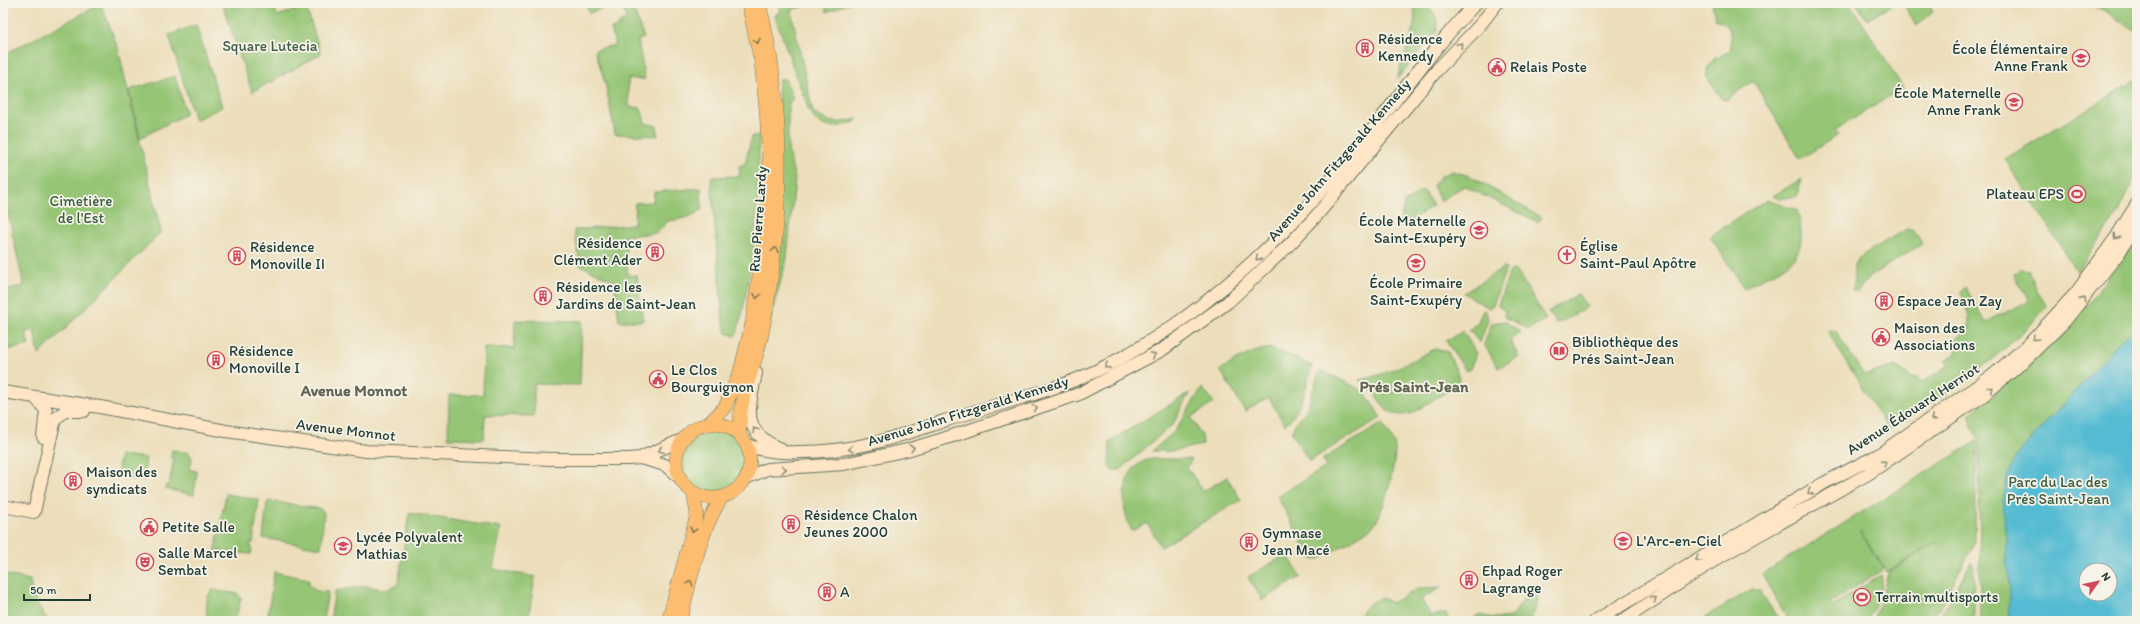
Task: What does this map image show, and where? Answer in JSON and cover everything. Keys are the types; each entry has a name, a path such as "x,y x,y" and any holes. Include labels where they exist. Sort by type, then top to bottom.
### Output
{"main road":[{"name":"Rue Pierre Lardy","path":"708,424 725,407 740,372 752,323 768,221 769,159 766,109 761,62 748,3"},
{"name":"Rue Pierre Lardy","path":"743,440 739,413 763,330 776,243 779,172 776,107 770,60 759,3"},
{"name":"Avenue John Fitzgerald Kennedy","path":"743,440 761,450 786,452 828,452 872,444 1075,380 1125,356 1170,328 1220,291 1283,234 1352,155 1402,90 1476,3"},
{"name":"Avenue John Fitzgerald Kennedy","path":"746,478 767,469 844,464 940,440 1080,394 1162,350 1228,302 1290,244 1317,215 1434,74 1480,25 1497,3"},
{"name":"Avenue Édouard Herriot","path":"1595,621 1824,483 1878,455 1992,376 2029,344 2076,293 2117,236 2137,204"},
{"name":"Avenue Édouard Herriot","path":"1622,621 1721,556 1868,474 1984,395 2023,362 2064,322 2118,253 2137,223"},
{"path":"763,330 748,414 752,427 762,439 786,452"},
{"name":"Avenue Monnot","path":"3,392 100,407 226,431 379,453 551,459 640,458"},
{"path":"31,511 46,416 46,410 35,397"},
{"path":"31,511 55,418 65,410 87,411 100,407"},
{"path":"640,458 665,465 679,476 693,492 702,497 722,497 736,490 746,478 750,464 743,440 728,427 708,424 689,432 682,440 676,454 679,476"},
{"path":"640,458 682,440"},
{"path":"668,621 697,514 693,492"},
{"path":"680,621 699,553 711,518 722,497"},
{"path":"3,506 31,511"}],"green space":[{"name":"Square Lutecia","path":"222,3 273,3 277,16 306,7 321,54 252,92"},
{"path":"586,3 618,3 589,13"},
{"path":"620,3 631,3 644,38 638,40 645,79 628,79 629,107 641,108 645,123 657,126 658,136 615,134 606,86 595,50 615,45 611,29 620,26 619,23 627,19"},
{"path":"778,3 815,3 791,10 813,112 829,121 839,122 858,119 855,122 829,127 814,118 809,111 775,16 780,10"},
{"path":"824,3 850,3 827,12"},
{"path":"1413,3 1424,3 1432,12 1436,18 1438,26 1437,31 1397,79 1413,31 1415,12"},
{"path":"1712,3 1850,3 1903,88 1835,130 1838,135 1800,159 1755,84 1751,82 1727,100 1722,99 1706,76 1708,68 1715,57 1725,54 1731,49 1728,27 1721,21 1715,19"},
{"path":"1856,3 1895,3 1867,20"},
{"path":"1903,3 1928,3 1933,12 1916,26"},
{"path":"2085,3 2137,3 2137,32 2105,11"},
{"name":"Cimetière de l'Est","path":"101,4 118,48 161,232 39,355 34,330 26,332 29,345 3,351 3,290 24,286 3,191 3,55"},
{"path":"196,25 222,107 195,120 169,35"},
{"path":"175,76 186,114 140,138 129,90"},
{"path":"785,79 793,98 789,103 788,112 788,150 795,179 787,258 770,321 779,80"},
{"name":"Plateau EPS","path":"2136,80 2137,172 2117,214 2077,272 2005,159"},
{"path":"759,135 757,211 748,285 737,334 734,336 727,333 723,321 711,177 740,176 739,166 745,164 752,136"},
{"path":"1452,171 1470,176 1542,218 1538,222 1464,186 1440,201 1433,186 1440,177"},
{"path":"1801,179 1798,196 1780,199 1773,196"},
{"path":"701,188 702,209 698,212 686,218 668,221 657,233 625,236 628,276 637,275 643,321 619,321 614,281 580,265 574,230 634,224 635,203 653,202 654,192"},
{"path":"1423,190 1433,206 1399,228 1404,203"},
{"path":"1766,200 1797,210 1801,228 1801,242 1791,261 1744,288 1710,236"},
{"path":"1907,229 1915,231 1922,244 1870,276 1857,292 1852,290 1854,283 1854,266 1858,259 1870,250"},
{"name":"Parc du Lac des Prés Saint-Jean","path":"2137,237 2137,621 1980,621 1979,440 1972,427 1970,414 2060,335 2089,303"},
{"path":"1504,267 1506,269 1493,305 1489,308 1464,293"},
{"path":"2021,269 2029,270 2037,291 2047,306 2025,331 1971,377 1888,430 1828,332 1835,330 1864,375 1896,366 1913,379 1917,377 1921,383 1949,365 1946,360 1957,353 1951,343 1969,328 1969,316 1960,293 1965,287 1986,323 2029,301 2014,274"},
{"path":"1514,270 1518,273 1546,319 1529,329 1504,317 1505,311 1498,305 1510,271"},
{"path":"1578,294 1587,307 1563,321 1556,323 1548,312"},
{"path":"1483,310 1486,311 1488,320 1480,343 1469,330 1478,322"},
{"path":"515,320 582,321 580,385 534,384 534,416 485,415 484,439 448,438 449,395 483,395 484,347 514,348"},
{"path":"1504,321 1521,332 1510,340 1519,357 1498,368 1484,344 1492,323"},
{"path":"1463,331 1476,353 1470,369 1466,371 1446,341"},
{"path":"1272,348 1312,366 1300,405 1285,425 1269,398 1245,411 1220,370 1251,353"},
{"path":"1435,349 1448,352 1460,379 1454,387 1411,414 1394,414 1386,409 1372,391 1359,380 1390,371"},
{"path":"1320,370 1356,387 1366,394 1381,418 1309,461 1292,433 1295,424 1306,411"},
{"path":"1202,388 1214,403 1191,417 1202,436 1203,445 1171,451 1152,451 1174,432"},
{"path":"1189,393 1173,424 1120,470 1111,470 1109,466 1110,441"},
{"path":"1383,423 1393,441 1395,455 1389,488 1378,519 1371,528 1319,559 1315,560 1311,558 1277,496 1326,467 1323,459"},
{"path":"713,428 731,434 739,442 745,460 739,478 731,486 713,492 695,486 687,478 681,460 687,442 695,434"},
{"path":"1977,441 1975,542 1941,607 1924,621 1877,621 1874,615 1880,604 1888,573 1937,542 1887,572 1860,531 1884,569 1830,603 1832,606 1881,575 1882,580 1880,592 1872,612 1866,621 1789,621 1762,574"},
{"path":"172,450 190,453 189,456 192,457 190,470 197,471 194,495 165,489 166,485 169,485 174,459 171,458"},
{"path":"120,455 146,458 143,481 117,477"},
{"path":"1152,459 1192,459 1187,467 1203,491 1227,477 1241,500 1161,547 1147,523 1132,531 1125,511 1125,488 1128,478 1141,462"},
{"path":"226,494 259,500 253,543 251,543 250,546 252,547 251,554 215,551"},
{"path":"270,501 321,509 324,512 321,548 263,538 267,503"},
{"path":"409,513 501,528 493,569 535,577 528,620 531,621 330,621 335,591 366,586 387,590 398,584"},
{"path":"1287,554 1301,577 1262,600 1248,577"},
{"path":"1971,562 1974,566 1974,621 1930,621 1945,609"},
{"path":"274,572 309,579 309,585 316,591 328,592 323,621 267,621"},
{"path":"3,574 30,580 36,602 49,621 3,621"},
{"path":"1532,586 1540,591 1531,619 1521,621 1470,621 1479,615 1494,618 1512,617"},
{"path":"1442,587 1421,599 1431,616 1446,613 1449,621 1362,621 1360,616 1366,607 1378,599 1382,598 1392,603 1419,588"},
{"path":"1752,589 1760,591 1779,620 1708,621 1705,617"},
{"path":"212,590 238,594 241,598 235,621 208,618 208,596"}],"water":[{"name":"Parc du Lac des Prés Saint-Jean","path":"2137,327 2137,621 2008,621 2010,595 2003,501 2008,474 2018,454 2120,341"}],"place":[{"name":"Résidence Kennedy","path":"1365,48"},
{"name":"École Élémentaire Anne Frank","path":"2081,58"},
{"name":"Relais Poste","path":"1497,67"},
{"name":"École Maternelle Anne Frank","path":"2014,102"},
{"name":"Plateau EPS","path":"2077,194"},
{"name":"École Maternelle Saint-Exupéry","path":"1479,230"},
{"name":"Résidence Clément Ader","path":"655,252"},
{"name":"Église Saint-Paul Apôtre","path":"1567,255"},
{"name":"Résidence Monoville II","path":"237,256"},
{"name":"École Primaire Saint-Exupéry","path":"1416,263"},
{"name":"Résidence les Jardins de Saint-Jean","path":"543,296"},
{"name":"Espace Jean Zay","path":"1884,301"},
{"name":"Maison des Associations","path":"1881,337"},
{"name":"Bibliothèque des Prés Saint-Jean","path":"1559,351"},
{"name":"Résidence Monoville I","path":"216,360"},
{"name":"Le Clos Bourguignon","path":"658,379"},
{"name":"Maison des syndicats","path":"73,481"},
{"name":"Résidence Chalon Jeunes 2000","path":"791,524"},
{"name":"Petite Salle","path":"149,527"},
{"name":"L'Arc-en-Ciel","path":"1623,541"},
{"name":"Gymnase Jean Macé","path":"1249,542"},
{"name":"Lycée Polyvalent Mathias","path":"343,546"},
{"name":"Salle Marcel Sembat","path":"145,562"},
{"name":"Ehpad Roger Lagrange","path":"1469,580"},
{"name":"A","path":"827,592"},
{"name":"Terrain multisports","path":"1862,597"}],"district":[{"name":"Prés Saint-Jean","path":"1414,386"},
{"name":"Avenue Monnot","path":"354,390"}]}
